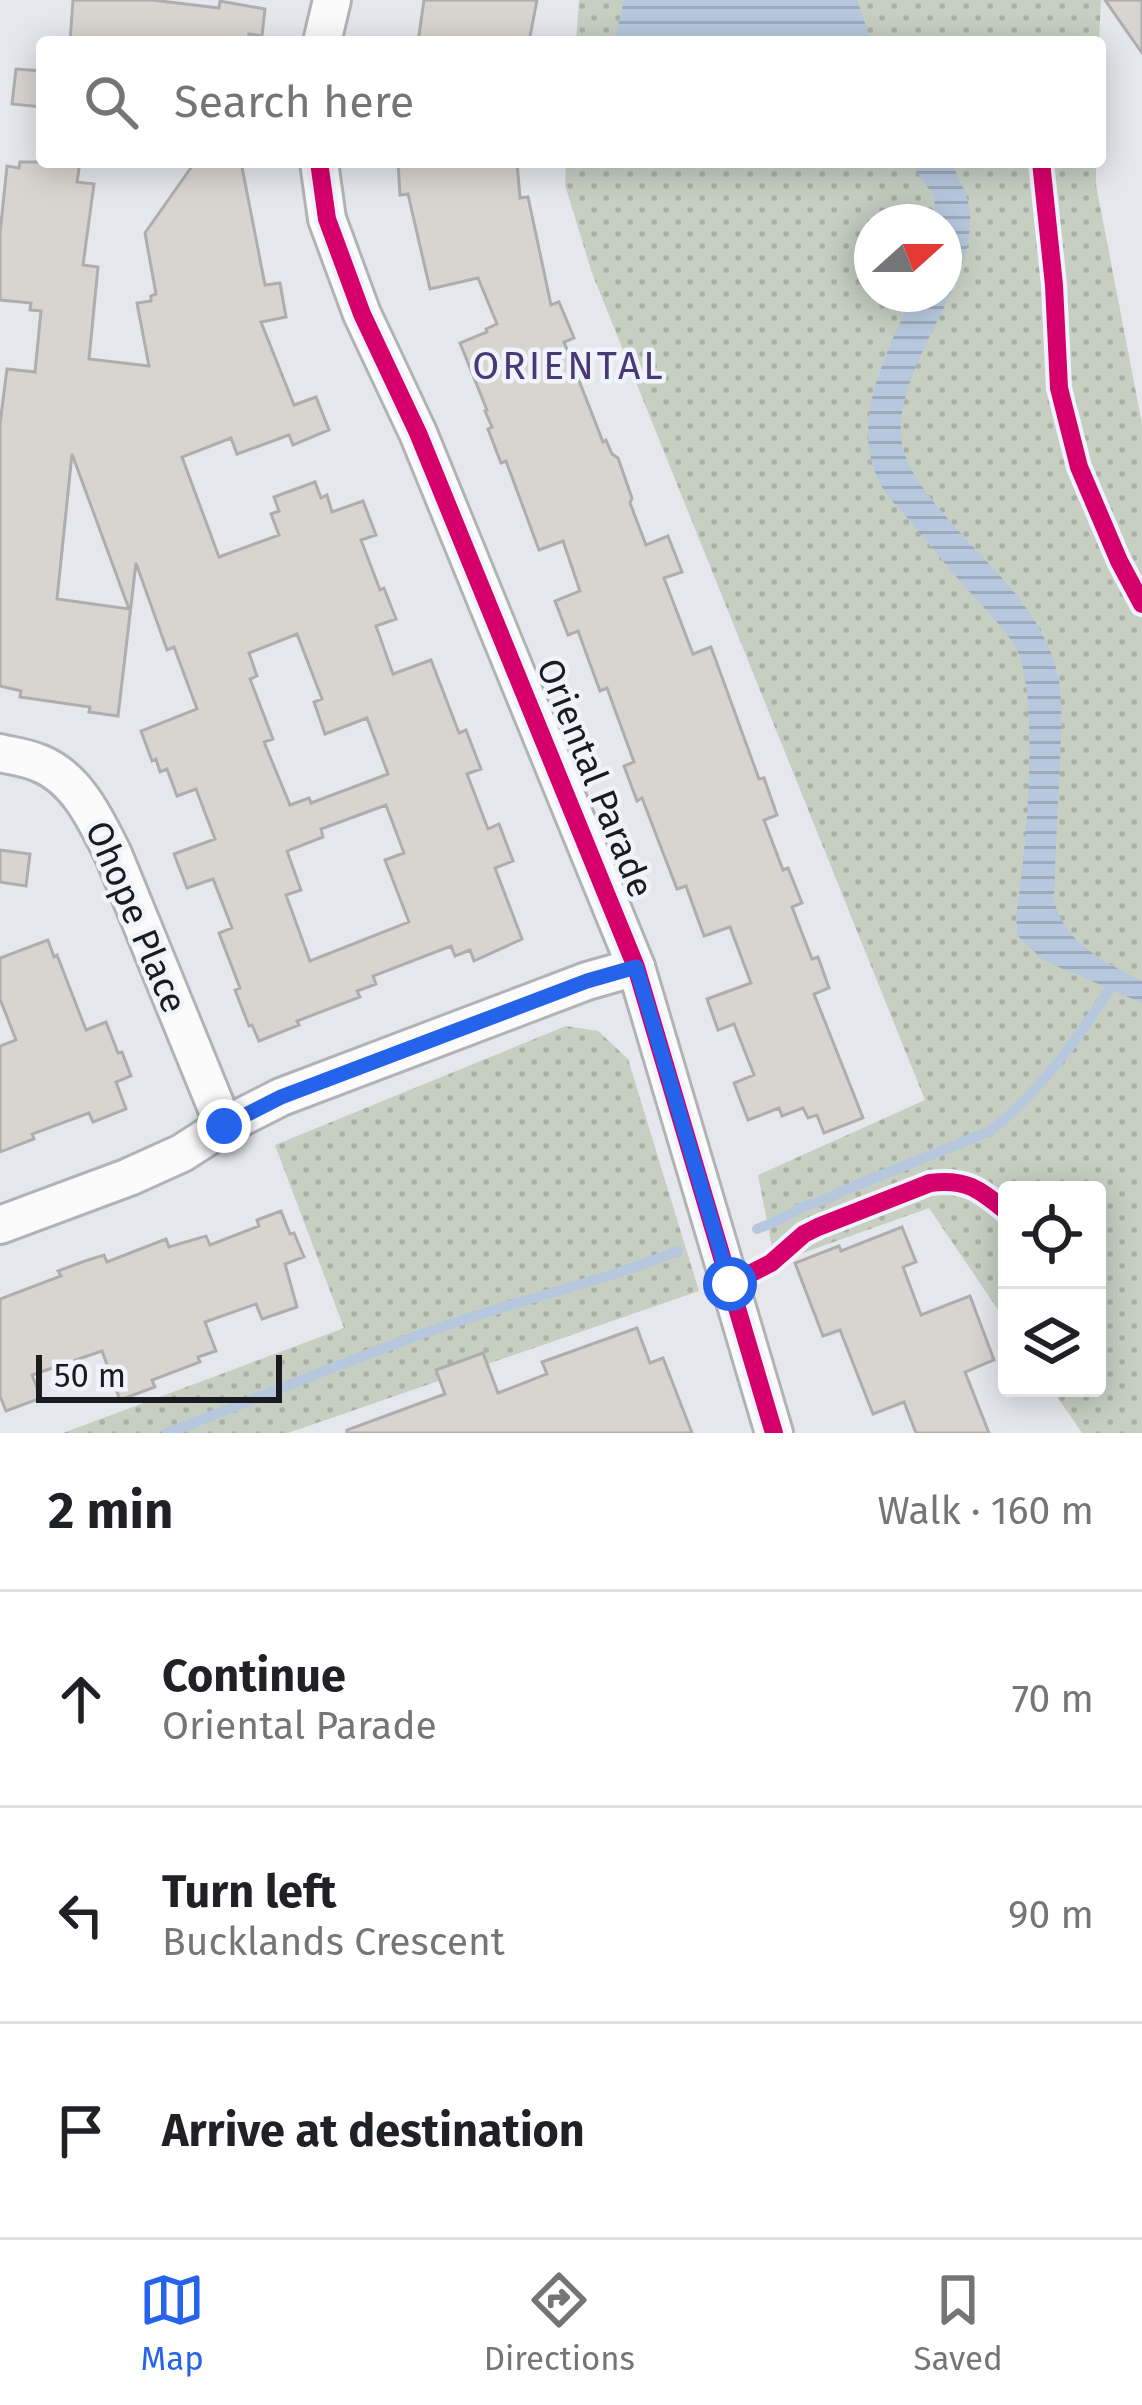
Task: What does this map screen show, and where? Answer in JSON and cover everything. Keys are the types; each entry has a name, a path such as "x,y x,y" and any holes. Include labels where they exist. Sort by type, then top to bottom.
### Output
{"street":[{"path":"323,36 332,0"},
{"name":"Oriental Parade","path":"320,168 327,219 362,314 418,433 636,967 774,1433"},
{"name":"Ohope Place","path":"0,753 43,764 68,782 91,810 224,1126"},
{"path":"0,1225 182,1153 281,1097 587,981 636,967"}],"shaded area":[{"path":"579,0 1101,0 1099,36 576,36"},
{"path":"566,168 1096,168 1142,424 1142,1433 1082,1433 1057,1397 1106,1397 1106,1181 998,1181 998,1310 929,1208 775,1263 758,1175 925,1100 592,273 565,185"},
{"path":"566,1026 598,1031 628,1059 699,1291 288,1433 63,1433 344,1328 275,1145"}],"water":[{"path":"624,0 857,0 871,36 615,36"},
{"path":"914,168 954,168 970,213 962,264 962,204 935,204"},
{"path":"905,312 942,312 907,391 901,420 903,448 920,484 1014,592 1048,645 1059,681 1061,712 1054,901 1077,940 1142,981 1142,1003 1043,960 1018,936 1030,738 1023,669 1009,638 881,485 868,437 870,412"}],"building":[{"path":"73,0 152,0 219,8 220,1 265,9 262,36 70,36"},
{"path":"424,0 537,0 530,36 419,36"},
{"path":"1105,0 1142,0 1142,53"},
{"path":"16,69 36,71 36,106 12,104"},
{"path":"20,162 36,162 36,168 79,168 77,182 94,184 83,265 98,267 89,359 149,366 137,303 151,301 156,294 145,233 191,168 242,168 265,285 280,283 286,317 261,322 294,405 316,397 329,430 293,445 289,435 237,454 231,438 182,457 219,557 279,535 271,514 279,511 274,497 315,482 321,498 327,495 332,512 363,501 376,535 361,540 396,619 376,626 393,674 431,660 459,733 466,730 481,769 467,774 488,829 499,824 513,861 495,868 522,939 474,961 470,950 455,956 451,946 373,976 376,984 357,991 360,997 259,1041 235,990 240,988 219,933 232,928 213,879 187,888 174,854 215,839 196,789 177,796 167,769 160,772 156,759 152,761 141,731 197,709 174,647 167,650 136,563 118,716 20,697 21,691 0,686 0,424 7,369 35,372 41,311 30,310 31,303 0,300 7,166 19,168","holes":["72,454 129,609 57,599","297,634 322,699 314,702 325,734 367,718 388,774 311,803 309,798 290,805 264,742 273,739 250,679 257,676 249,653","386,805 404,853 385,860 409,922 310,961 286,895 301,890 287,851 323,837 321,829"]},
{"path":"398,168 518,168 520,198 528,197 551,305 559,302 574,338 564,342 603,442 618,458 646,545 668,536 682,572 664,578 693,654 711,647 759,779 764,778 777,815 764,820 802,903 792,907 829,988 814,994 863,1118 824,1133 817,1115 808,1118 803,1108 782,1116 779,1108 748,1120 734,1083 754,1075 734,1024 718,1030 707,999 751,983 730,927 704,936 686,886 677,889 642,798 637,801 624,766 634,762 607,688 600,691 578,631 568,635 555,601 580,591 563,541 539,550 506,461 501,463 488,429 492,427 487,410 460,343 497,324 478,278 430,289 408,194 400,195"},
{"path":"0,850 30,854 26,886 0,882"},
{"path":"48,940 86,1030 106,1022 118,1053 122,1052 131,1076 116,1082 126,1109 93,1122 89,1113 32,1134 34,1139 0,1152 0,1046 16,1040 0,999 0,958"},
{"path":"281,1211 304,1257 285,1264 297,1307 262,1319 256,1304 205,1322 216,1351 152,1380 155,1387 120,1400 102,1351 32,1375 41,1398 6,1411 0,1396 0,1299 61,1276 58,1271 85,1261 104,1255 107,1262 166,1239 169,1247 206,1236 210,1245 259,1226 257,1220"},
{"path":"902,1227 916,1262 903,1267 921,1315 970,1296 994,1360 965,1372 989,1433 916,1433 904,1402 873,1414 840,1330 823,1336 795,1263"},
{"path":"637,1328 650,1363 663,1358 692,1433 347,1433 445,1394 436,1370 483,1353 498,1393 547,1374 542,1362"}],"waterway":[{"path":"757,1229 990,1131 1056,1065 1110,989"},
{"path":"167,1433 433,1330 678,1251"}],"cycle path":[{"path":"320,168 327,219 362,314 418,433 636,967 774,1433"},
{"path":"1042,168 1059,388 1079,467 1142,604"},
{"path":"730,1284 771,1263 804,1234 930,1183 972,1187 998,1204"}],"district":[{"name":"ORIENTAL","path":"569,366"}],"route":[{"path":"224,1126 281,1097 587,981 636,967 730,1284"}]}
